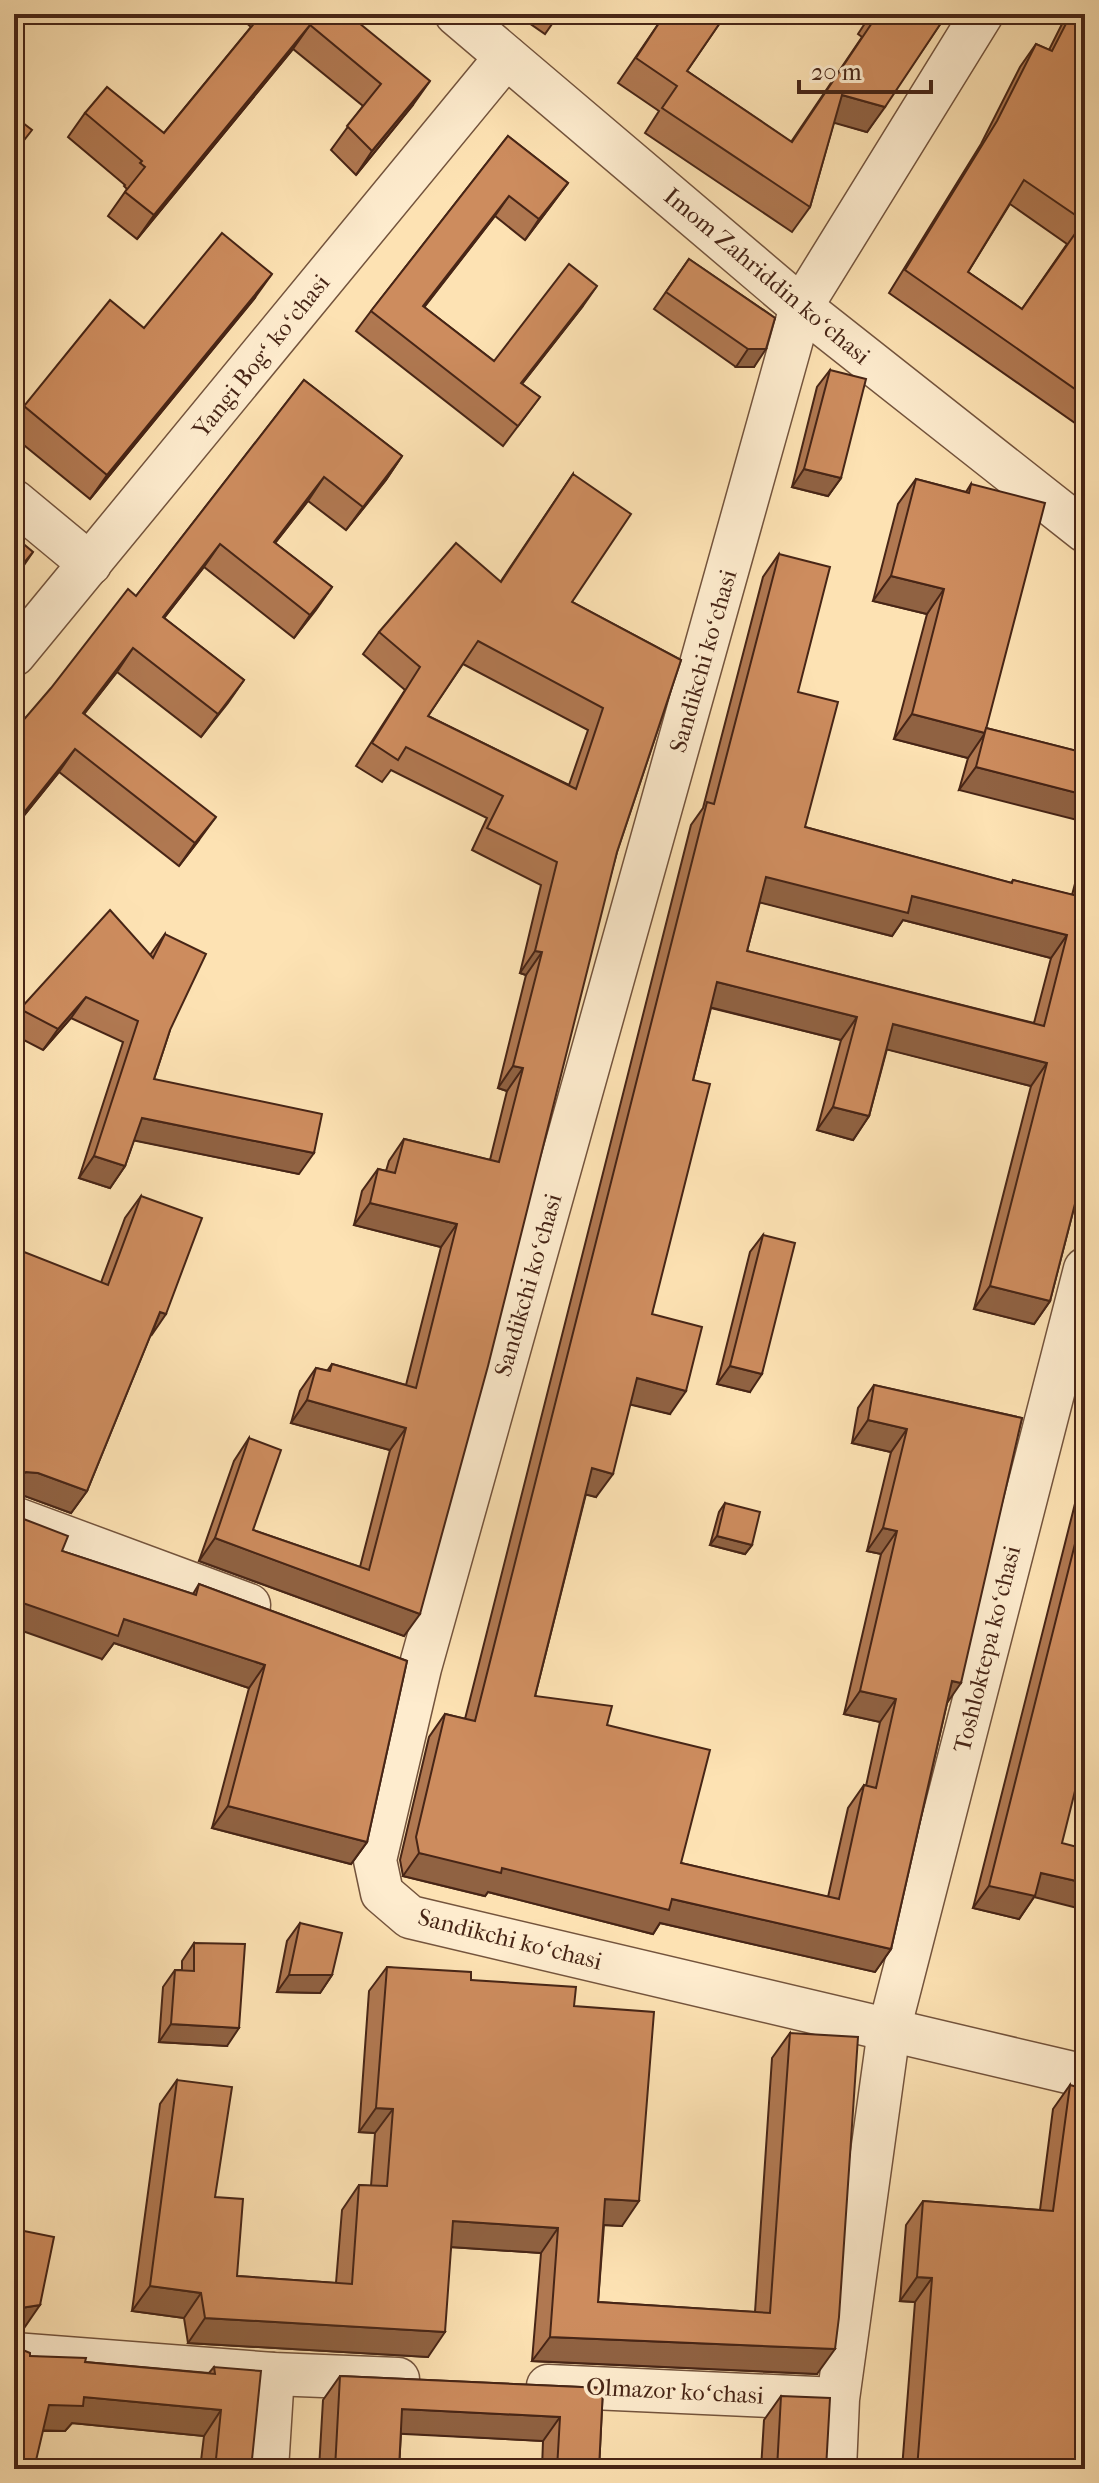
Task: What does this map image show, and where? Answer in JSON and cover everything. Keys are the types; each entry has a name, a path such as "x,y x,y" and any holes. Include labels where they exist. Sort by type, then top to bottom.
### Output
{"street":[{"name":"Imom Zahriddin koʻchasi","path":"456,14 801,307 1085,531"},
{"name":"Sandikchi koʻchasi","path":"982,14 801,307 406,1663 375,1860 382,1893 410,1917 1085,2076"},
{"name":"Yangi Bogʻ koʻchasi","path":"14,655 506,57"},
{"path":"14,501 90,564"},
{"name":"Toshloktepa koʻchasi","path":"889,2030 1085,1269"},
{"path":"14,1518 290,1620"},
{"path":"835,2469 838,2399 889,2030"},
{"path":"14,2354 273,2374 430,2381"},
{"path":"267,2469 273,2374"},
{"name":"Olmazor koʻchasi","path":"508,2384 838,2399"}],"building":[{"path":"262,14 348,14 430,81 372,151 347,126 381,84 310,25 154,215 125,192 145,167 140,163 142,161 85,113 107,87 164,133"},
{"path":"665,14 726,14 687,71 792,142 878,14 947,14 885,107 842,95 810,207 662,108 677,86 636,58"},
{"path":"1071,14 1085,14 1085,396 905,270 997,121 1036,44 1052,51","holes":["1024,180 1084,221 1022,309 968,272"]},
{"path":"14,116 32,130 14,153"},
{"path":"508,136 568,183 539,219 509,196 423,306 494,361 569,264 597,286 521,383 540,397 518,426 371,311"},
{"path":"222,233 272,274 107,475 24,406 110,300 144,328"},
{"path":"689,259 775,318 766,349 748,349 666,292"},
{"path":"830,370 866,379 841,478 804,469"},
{"path":"304,380 402,456 363,507 324,477 274,542 332,587 310,615 220,544 163,617 244,680 218,714 133,648 83,713 216,817 195,843 75,749 14,825 14,731 128,589 136,596"},
{"path":"573,474 631,514 572,602 681,660 617,852 488,1366 420,1614 215,1538 249,1438 281,1450 253,1530 369,1570 406,1428 307,1400 316,1368 330,1371 332,1364 416,1388 457,1224 370,1203 378,1169 395,1173 404,1139 499,1162 523,1068 513,1066 542,952 535,951 557,862 487,828 503,796 406,747 398,760 372,743 420,667 379,632 456,543 501,582","holes":["478,641 603,708 576,789 428,716"]},
{"path":"916,479 969,493 971,484 1045,503 985,733 912,714 944,589 891,576"},
{"path":"14,536 33,552 14,575"},
{"path":"779,554 830,567 798,692 838,702 805,827 1012,883 1013,880 1082,897 1085,885 1085,1165 1050,1301 990,1286 1047,1063 893,1024 869,1116 833,1107 857,1017 717,982 693,1080 710,1084 652,1314 702,1327 686,1391 637,1378 613,1474 592,1468 535,1696 612,1706 607,1725 710,1750 681,1863 839,1899 864,1785 876,1788 896,1699 860,1691 897,1531 883,1528 907,1429 868,1420 874,1385 1022,1418 961,1683 952,1681 891,1949 672,1899 669,1910 502,1868 501,1873 419,1853 416,1837 445,1714 475,1721 707,802 714,804","holes":["766,877 908,913 912,896 1067,935 1044,1026 747,951"]},
{"path":"986,728 1085,753 1085,795 976,767"},
{"path":"110,910 153,958 165,934 206,954 170,1030 154,1079 322,1114 314,1153 142,1118 125,1166 94,1156 138,1021 86,997 58,1029 20,1009"},
{"path":"141,1196 202,1218 166,1314 160,1312 87,1491 38,1473 26,1472 14,1478 14,1248 108,1285"},
{"path":"763,1235 795,1243 762,1374 730,1366"},
{"path":"725,1503 760,1512 752,1545 717,1536"},
{"path":"1085,1504 1085,1751 1062,1843 1085,1849 1085,1883 1041,1873 1035,1896 989,1886"},
{"path":"14,1513 68,1536 62,1551 196,1595 199,1584 407,1661 367,1842 228,1806 265,1665 124,1619 118,1636 14,1600"},
{"path":"300,1923 342,1933 332,1975 289,1975"},
{"path":"194,1943 245,1944 239,2028 171,2024 175,1970 194,1971"},
{"path":"387,1967 471,1972 471,1980 576,1987 574,2006 654,2012 639,2201 605,2199 598,2302 770,2313 790,2033 858,2037 835,2349 550,2337 558,2228 453,2221 445,2332 205,2318 201,2293 150,2286 177,2080 232,2087 215,2197 243,2199 237,2276 352,2284 359,2185 387,2186 393,2109 376,2108"},
{"path":"1070,2085 1085,2089 1085,2469 917,2469 932,2278 917,2277 923,2201 1053,2211"},
{"path":"14,2229 54,2237 40,2305 21,2308 14,2314"},
{"path":"14,2344 30,2356 86,2358 85,2362 215,2374 214,2367 261,2371 251,2469 215,2469 221,2410 84,2397 83,2406 49,2405 34,2469 14,2469"},
{"path":"340,2376 603,2388 599,2469 557,2469 560,2417 402,2409 399,2469 335,2469"},
{"path":"781,2396 830,2398 826,2469 777,2469"}]}
